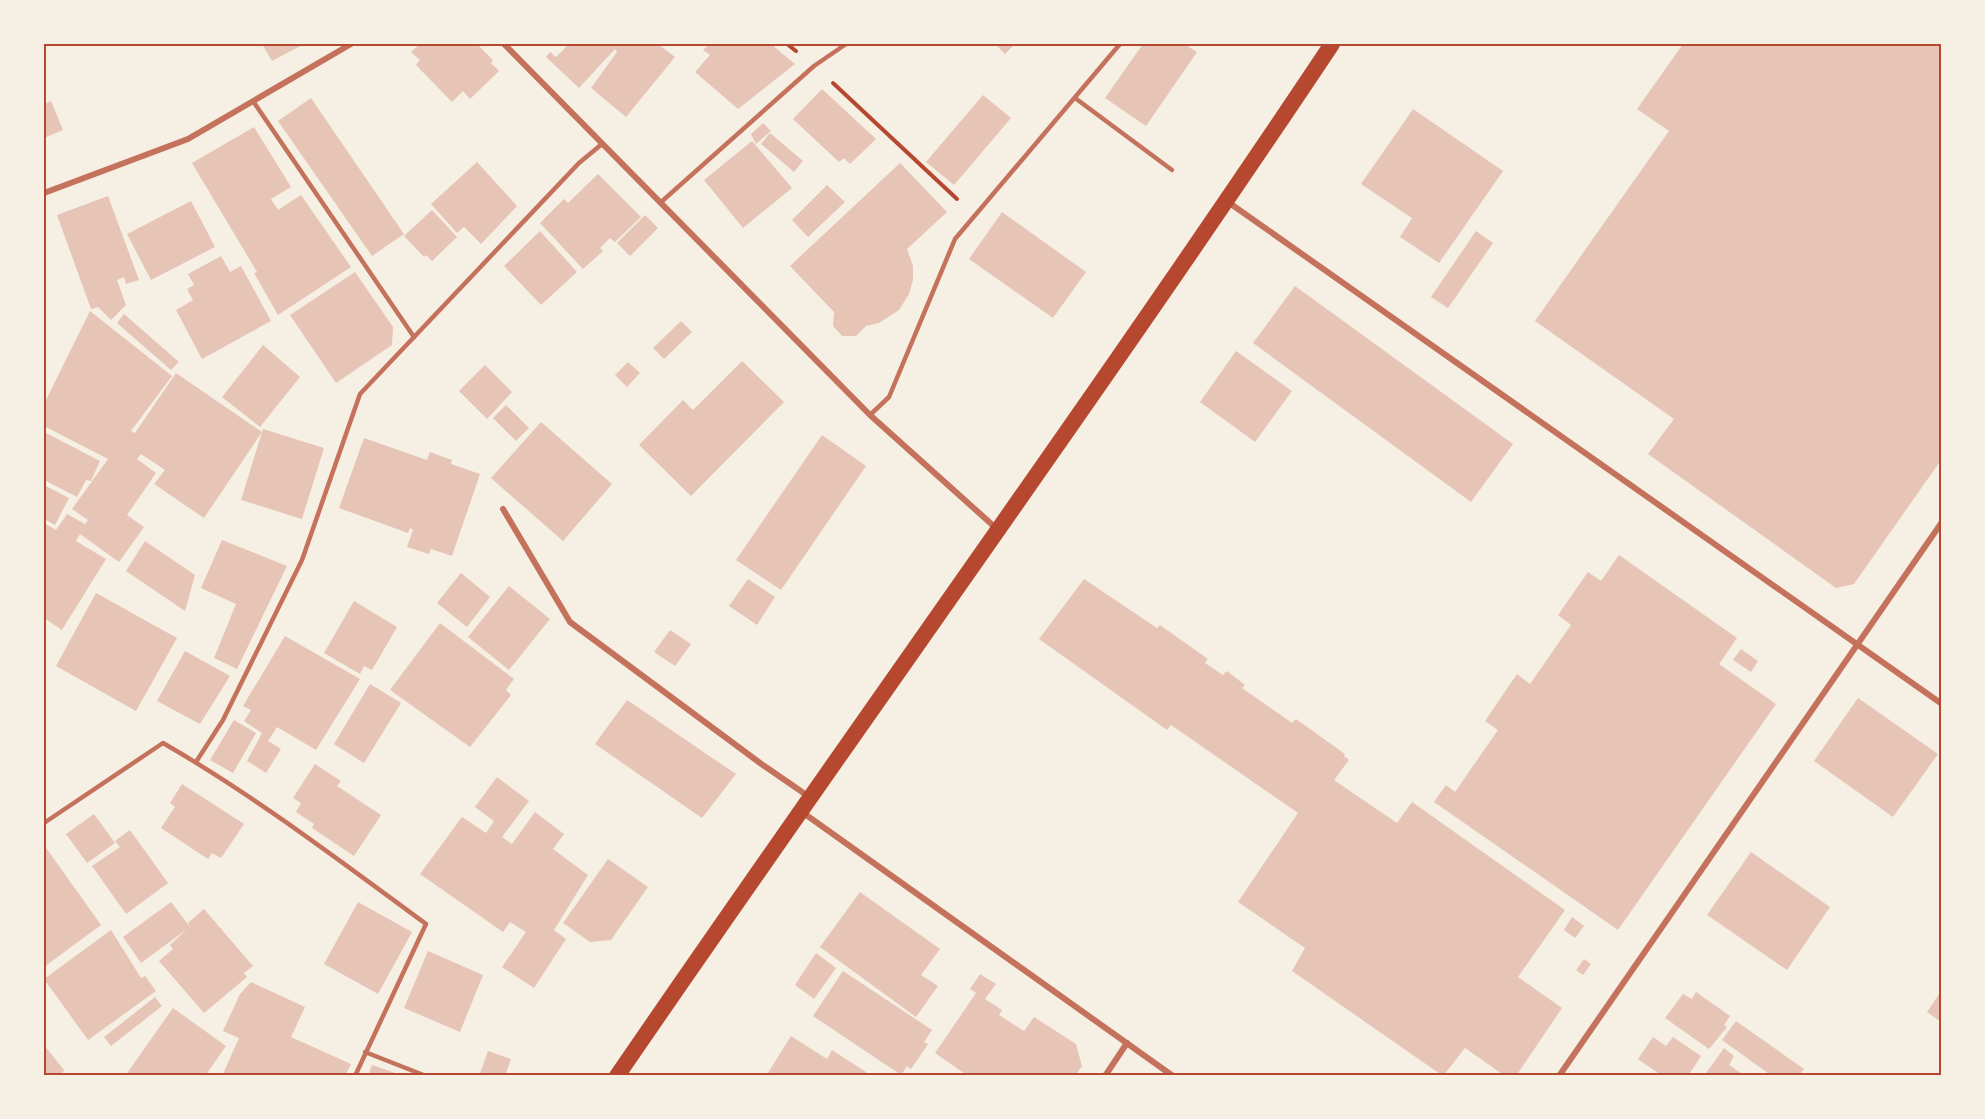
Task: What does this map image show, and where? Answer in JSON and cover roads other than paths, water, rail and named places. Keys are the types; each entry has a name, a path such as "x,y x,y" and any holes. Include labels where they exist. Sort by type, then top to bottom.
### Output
{"highway":[{"path":"617,1076 804,803 1227,201 1332,44"}],"street":[{"path":"44,193 188,139 351,44"},
{"path":"504,44 870,415 998,530"},
{"path":"1227,201 1941,704"},
{"path":"503,509 570,622 760,764 804,803 1173,1076"},
{"path":"1559,1076 1941,522"},
{"path":"1105,1076 1127,1043"}],"lane":[{"path":"660,203 814,66 846,44"},
{"path":"870,415 889,397 955,239 1120,44"},
{"path":"1075,98 1172,170"},
{"path":"253,101 414,337"},
{"path":"196,762 223,720 303,560 360,394 579,164 602,144"},
{"path":"44,823 163,743 196,762 322,848 426,924 355,1076"},
{"path":"365,1052 426,1076"}]}
